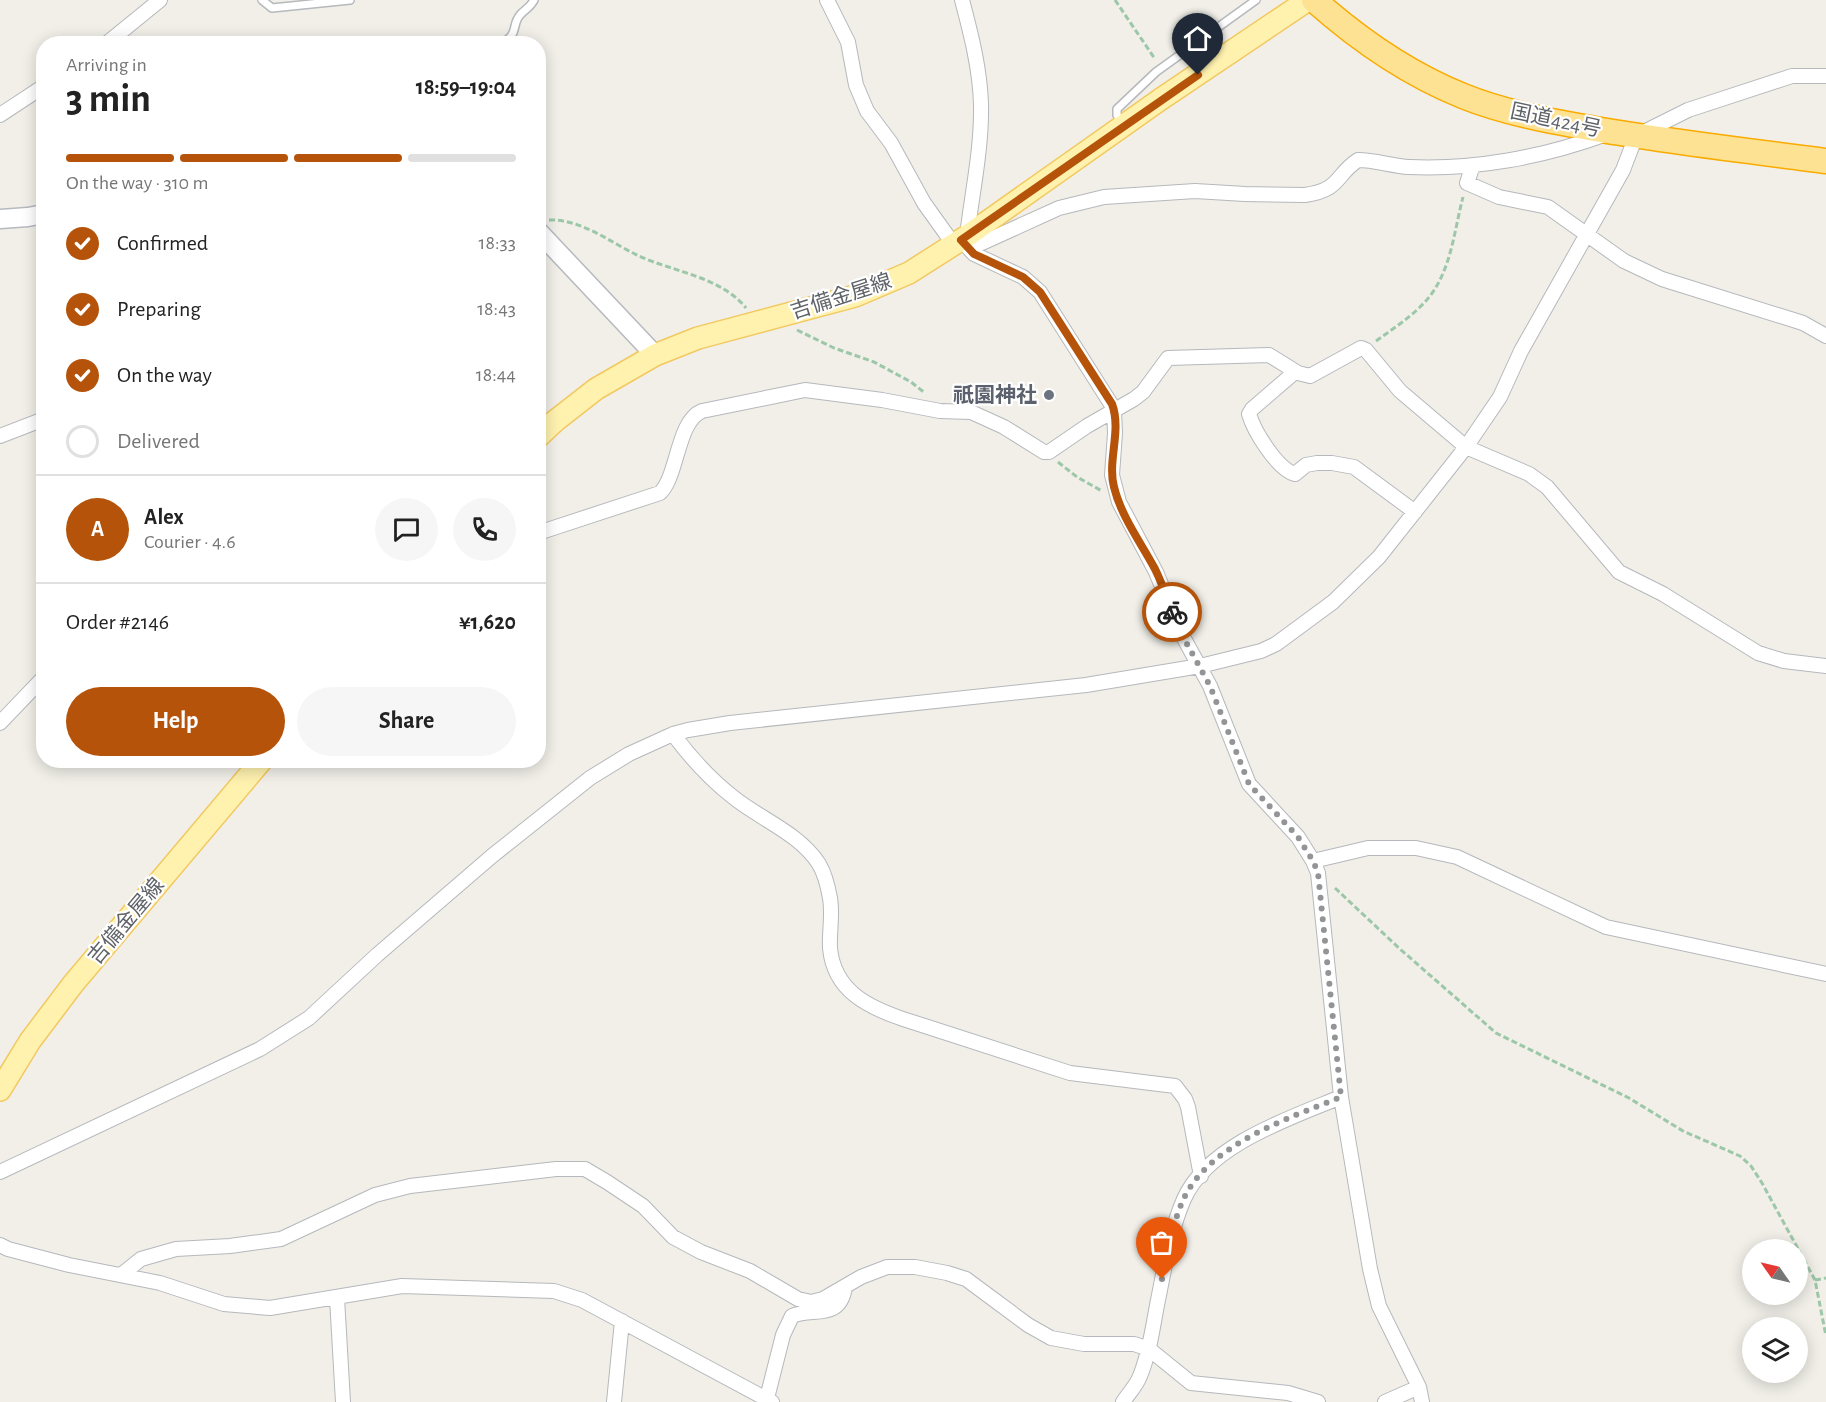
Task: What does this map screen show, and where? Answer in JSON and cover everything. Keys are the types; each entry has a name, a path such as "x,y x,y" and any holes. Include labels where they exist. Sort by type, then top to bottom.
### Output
{"highway":[{"name":"国道424号","path":"1314,0 1345,27 1391,59 1457,94 1542,120 1636,136 1826,162"}],"main road":[{"name":"吉備金屋線","path":"546,429 597,388 655,355 698,338 873,289 909,273 962,242 1124,126 1308,0"},
{"name":"吉備金屋線","path":"0,1090 30,1041 60,1000 255,768"}],"street":[{"path":"116,36 160,0"},
{"path":"827,0 848,42 856,85 867,111 891,142 924,203 974,254 1023,277 1040,292 1114,410 1112,475 1119,502 1156,572 1181,633 1200,666 1249,784 1298,837 1316,867 1341,1097 1368,1258 1379,1306 1419,1387 1422,1402"},
{"path":"962,0 974,50 981,103 978,144 962,242"},
{"path":"0,1172 261,1049 309,1018 377,955 483,864 590,778 629,754 673,734 730,723 1086,685 1200,666 1261,651 1300,627 1333,602 1379,557 1466,447 1500,397 1521,351 1623,170 1636,136 1688,110 1792,76 1826,76"},
{"path":"0,115 36,91"},
{"path":"962,242 982,243 1059,208 1104,197 1195,191 1245,194 1315,193 1333,186 1358,160 1408,167 1473,165 1550,152 1611,132"},
{"path":"1473,165 1467,183 1499,197 1548,207 1624,261 1662,279 1803,323 1826,336"},
{"path":"0,219 36,216"},
{"path":"546,229 655,355"},
{"path":"546,530 660,493 666,485 678,447 693,417 702,411 805,390 882,400 940,411 971,412 1020,436 1044,452 1048,452 1143,392 1168,358 1262,354 1276,358 1303,376 1310,376 1361,348 1366,350 1400,391 1466,447 1529,474 1546,487 1619,572 1664,594 1758,653 1784,661 1826,666"},
{"path":"1295,372 1249,414 1268,449 1283,467 1295,474 1306,465 1317,463 1354,466 1415,512"},
{"path":"0,436 36,422"},
{"path":"0,723 36,685"},
{"path":"673,734 688,754 732,796 798,842 820,865 827,884 831,906 832,960 844,986 854,996 896,1017 1070,1073 1175,1086 1188,1107 1201,1176"},
{"path":"1316,867 1368,848 1426,850 1457,857 1605,927 1826,974"},
{"path":"1123,1402 1140,1378 1149,1349 1172,1232 1185,1197 1221,1155 1258,1131 1341,1097"},
{"path":"121,1275 141,1259 176,1249 230,1246 282,1239 375,1195 410,1186 556,1169 585,1169 643,1206 673,1237 701,1252 750,1271 798,1299 818,1301 870,1272 887,1267 906,1266 947,1273 966,1280 1051,1338 1084,1344 1124,1343 1149,1349 1191,1383 1288,1393 1318,1402"},
{"path":"0,1245 69,1265 160,1283 224,1304 270,1308 402,1286 554,1291 582,1300 768,1401 783,1335 792,1316 798,1313 824,1311 836,1306 843,1296 845,1287"},
{"path":"337,1298 343,1402"},
{"path":"614,1402 622,1321"},
{"path":"1385,1402 1419,1387"}],"lane":[{"path":"262,0 272,8 350,0"},
{"path":"512,36 519,16 530,7 534,0"},
{"path":"1124,126 1117,115 1117,110 1128,97 1161,68 1256,0"}],"path":[{"path":"1116,0 1161,68"},
{"path":"1366,350 1422,306 1440,282 1449,262 1467,183"},
{"path":"546,224 555,220 579,226 641,257 716,285 732,294 763,320 874,362 911,382 952,411"},
{"path":"1048,452 1068,471 1119,502"},
{"path":"1316,867 1400,949 1497,1033 1629,1098 1683,1131 1740,1156 1751,1166 1815,1280 1826,1336"},
{"path":"1815,1280 1826,1278"}],"way so far":[{"path":"1162,1279 1172,1232 1185,1197 1196,1180 1221,1155 1258,1131 1341,1097 1318,873 1298,837 1249,784 1210,686 1172,612"}],"place":[{"name":"祇園神社","path":"1049,395"}],"route":[{"path":"1172,612 1156,572 1113,486 1115,425 1112,404 1040,292 1023,277 974,254 961,240 1198,75"}]}
